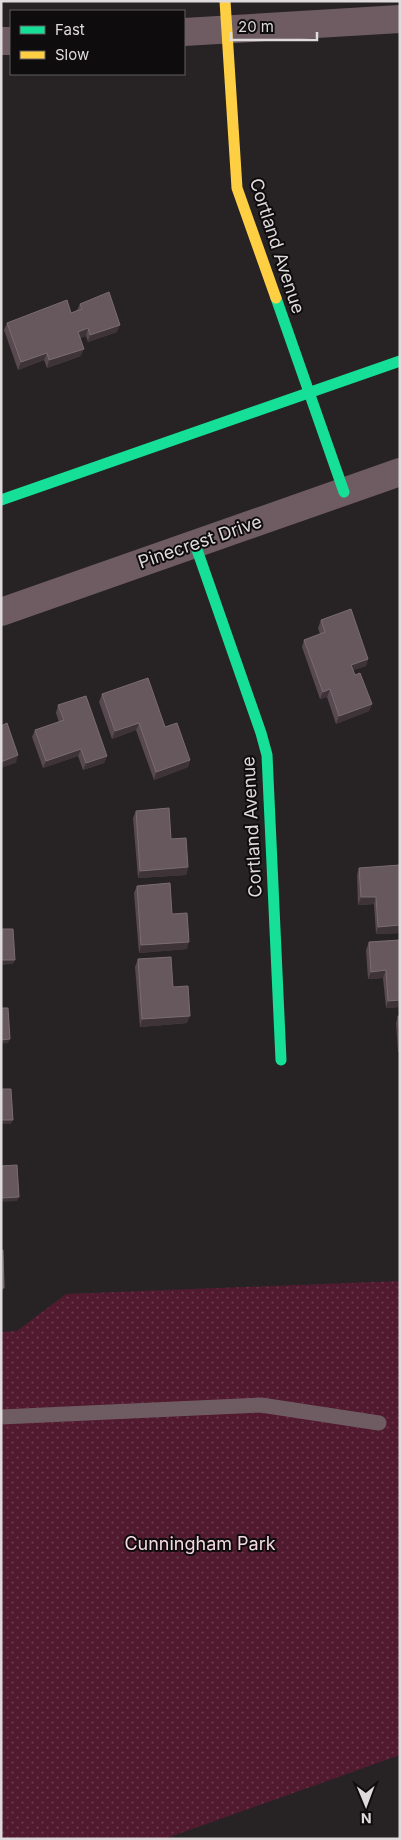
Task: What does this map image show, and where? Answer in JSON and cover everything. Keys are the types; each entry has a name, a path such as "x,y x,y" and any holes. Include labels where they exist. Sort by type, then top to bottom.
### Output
{"street":[{"name":"Cortland Avenue","path":"225,1 237,188 344,492"},
{"path":"185,32 400,19"},
{"path":"1,500 400,361"},
{"name":"Pinecrest Drive","path":"1,612 400,472"},
{"name":"Cortland Avenue","path":"195,544 267,754 281,1060"}],"lane":[{"path":"1,1417 261,1405 379,1423"}],"green space":[{"name":"Cunningham Park","path":"400,1281 400,1755 164,1839 1,1839 1,1332 17,1331 66,1294"}],"building":[{"path":"109,292 120,325 90,335 88,328 78,332 84,349 49,360 47,353 21,362 7,323 67,300 71,313 82,309 80,304"},
{"path":"351,609 368,659 351,665 355,675 360,673 372,704 339,716 330,689 323,692 304,640 325,632 321,620"},
{"path":"148,678 165,727 177,723 190,760 156,772 139,723 115,731 102,694"},
{"path":"86,696 107,756 86,763 81,749 46,761 35,730 64,720 58,705"},
{"path":"7,723 18,755 1,762 1,726"},
{"path":"169,808 171,839 186,838 188,867 140,871 136,811"},
{"path":"400,865 400,925 378,927 376,897 361,897 359,868"},
{"path":"170,883 172,914 187,913 189,942 141,945 137,886"},
{"path":"1,929 13,929 15,960 1,960"},
{"path":"400,940 400,1000 388,1001 386,970 371,972 369,942"},
{"path":"171,957 173,987 188,986 190,1016 142,1019 138,959"},
{"path":"1,1008 8,1008 10,1039 1,1040"},
{"path":"398,1016 400,1016 400,1035"},
{"path":"1,1089 11,1089 13,1120 1,1120"},
{"path":"17,1165 19,1197 1,1198 1,1166"},
{"path":"1,1250 3,1250 4,1288 1,1288"}],"traffic: fast":[{"path":"276,298 344,492"},
{"path":"1,500 400,361"},
{"path":"195,544 267,755 281,1060"}],"traffic: slow":[{"path":"225,1 237,188 276,298"}]}
